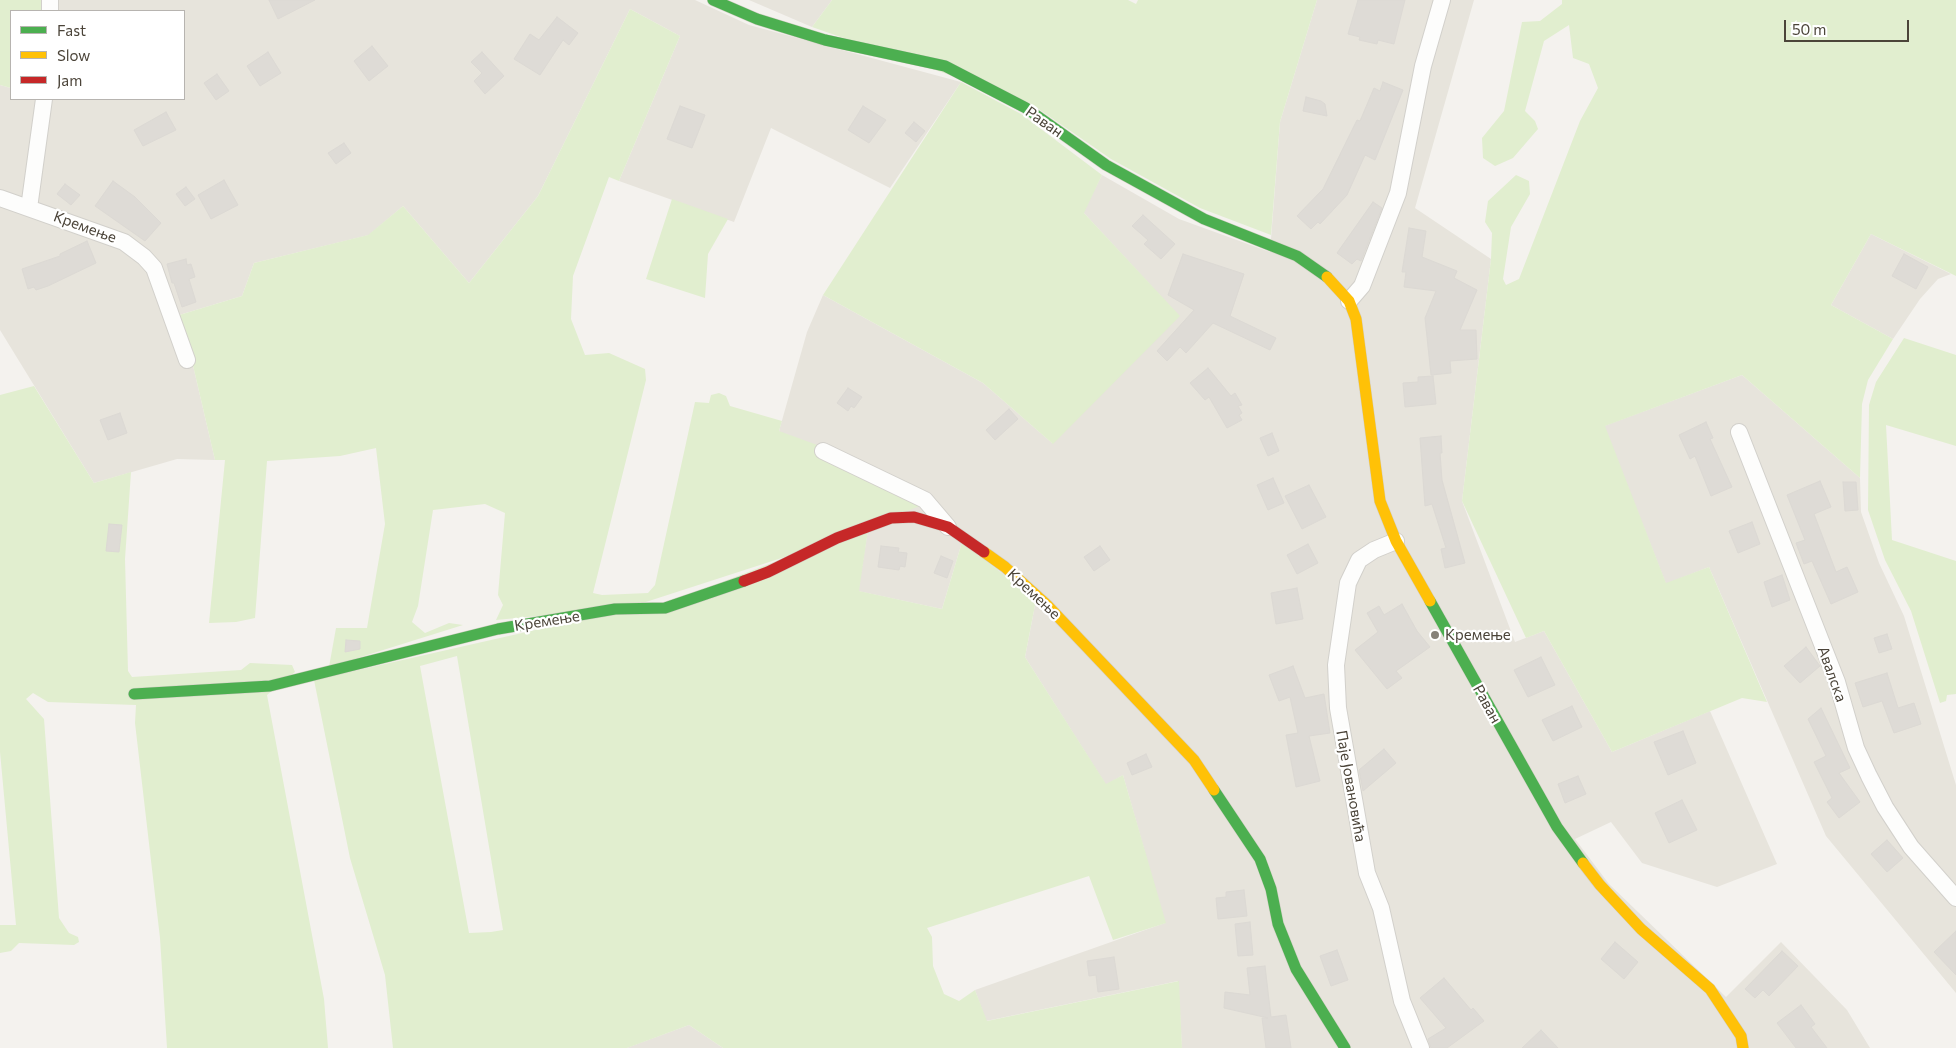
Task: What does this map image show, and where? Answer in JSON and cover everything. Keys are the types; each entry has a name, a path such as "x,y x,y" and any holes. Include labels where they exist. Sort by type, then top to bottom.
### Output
{"street":[{"name":"Раван","path":"712,0 757,19 825,40 945,66 1026,108 1106,165 1204,219 1262,240 1303,260 1329,279 1349,300 1359,336 1380,501 1396,541 1557,827 1600,885 1640,929 1710,989 1741,1036 1743,1048"},
{"path":"1349,300 1362,286 1398,193 1422,66 1442,0"},
{"path":"29,208 44,100"},
{"name":"Кремење","path":"0,198 124,242 144,257 154,268 187,360"},
{"name":"Авалска","path":"1739,432 1837,682 1856,748 1869,776 1885,807 1911,847 1956,898"},
{"name":"Кремење","path":"823,451 925,500 948,527 1005,568 1047,605 1194,760 1260,859 1271,889 1278,924 1296,970 1345,1048"},
{"name":"Кремење","path":"134,694 270,686 498,629 615,609 665,608 768,572 837,538 891,518 914,517 948,527"},
{"name":"Паје Јовановића","path":"1396,541 1374,550 1359,560 1348,583 1336,665 1338,708 1367,873 1380,908 1402,1000 1422,1048"}],"shaded area":[{"path":"45,0 695,0 749,25 961,82 890,188 771,128 734,222 619,181 680,36 630,9 538,196 469,283 403,206 369,235 254,263 242,296 176,316 191,357 215,460 177,459 94,483 0,330 0,85 10,88 10,100 185,100 185,10 45,10"},
{"path":"749,0 832,0 812,27"},
{"path":"1317,0 1474,0 1415,208 1491,259 1462,501 1515,642 1544,631 1612,752 1710,711 1777,864 1717,887 1642,863 1611,822 1575,839 1609,884 1726,997 1781,942 1847,1010 1870,1048 1182,1048 1178,981 986,1021 975,990 1165,923 1123,775 1106,785 1025,657 1036,600 962,542 942,609 858,591 868,530 779,431 807,332 823,295 983,383 1052,443 1179,316 1083,212 1102,175 1179,219 1270,252 1280,122"},
{"path":"1871,234 1951,274 1938,279 1920,299 1893,339 1831,305"},
{"path":"1742,375 1860,478 1861,512 1879,563 1904,616 1956,785 1956,993 1826,836 1709,567 1666,584 1604,426"},
{"path":"689,1025 723,1048 627,1048 629,1047"}],"green space":[{"path":"0,0 45,0 45,10 10,10 10,88 0,85"},
{"path":"832,0 1128,0 1136,4 1138,0 1317,0 1280,122 1271,235 1200,208 1111,159 1030,103 812,27"},
{"path":"1562,0 1956,0 1956,276 1871,234 1831,305 1893,339 1868,380 1862,404 1860,478 1742,375 1605,426 1666,583 1709,567 1767,702 1742,698 1612,752 1544,631 1526,638 1462,501 1491,259 1492,233 1485,222 1488,201 1516,175 1529,181 1530,194 1511,227 1503,279 1506,285 1519,279 1580,121 1598,88 1589,64 1573,58 1569,25 1544,41 1525,111 1535,121 1538,129 1513,158 1495,166 1483,158 1482,138 1504,111 1522,22 1540,21 1562,4"},
{"path":"630,9 680,36 619,181 609,177 573,276 571,319 585,355 609,353 645,369 646,380 593,593 602,595 648,593 655,585 695,402 709,403 711,395 719,393 726,396 730,406 782,421 779,431 820,446 925,504 665,604 496,620 503,605 498,595 505,513 485,504 433,510 418,606 412,622 425,633 449,623 463,625 329,667 336,628 367,628 385,524 376,448 340,456 267,461 255,618 236,622 209,623 225,460 215,460 191,357 176,316 242,296 254,263 368,235 403,206 469,283 538,196"},
{"path":"961,82 1021,114 1102,175 1084,213 1180,316 1053,444 983,383 823,295"},
{"path":"672,199 728,219 708,254 705,298 646,279"},
{"path":"1904,338 1956,355 1956,446 1886,425 1892,540 1956,561 1956,694 1947,695 1946,701 1940,703 1911,611 1885,560 1868,510 1869,405 1876,382"},
{"path":"34,386 94,483 131,472 125,559 128,671 132,677 241,670 250,663 292,665 295,672 267,695 324,999 328,1048 167,1048 160,938 135,723 136,705 48,702 33,693 26,699 44,719 59,918 69,933 78,937 79,942 74,945 19,943 11,951 0,953 0,925 16,925 0,752 0,395"},
{"path":"868,530 859,591 942,609 962,542 1036,600 1025,657 1106,784 1123,775 1166,923 1113,940 1089,876 927,928 932,937 933,966 944,994 959,1001 975,990 987,1021 1179,981 1182,1048 723,1048 689,1025 627,1048 393,1048 385,975 350,858 314,680 615,612","holes":["457,656 503,930 469,933 420,666"]}],"building":[{"path":"269,0 315,0 278,19"},
{"path":"1358,0 1405,0 1394,44 1378,40 1377,44 1359,40 1360,37 1348,34"},
{"path":"557,17 578,33 569,45 563,40 540,75 514,59 530,34 539,40"},
{"path":"372,46 388,66 369,81 354,61"},
{"path":"268,52 281,73 260,86 247,66"},
{"path":"482,52 504,76 485,94 474,81 482,73 471,62"},
{"path":"217,74 229,91 216,100 204,83"},
{"path":"1383,82 1403,90 1375,160 1365,155 1347,195 1320,224 1318,222 1311,229 1297,216 1323,189 1357,120 1360,121 1374,88 1380,91"},
{"path":"1306,97 1325,104 1327,116 1303,111"},
{"path":"680,106 705,115 692,148 667,139"},
{"path":"863,106 886,120 869,143 848,130"},
{"path":"166,112 176,130 143,146 134,130"},
{"path":"914,122 925,131 916,142 905,133"},
{"path":"344,143 351,153 336,164 328,153"},
{"path":"224,180 238,205 211,219 198,195"},
{"path":"113,181 135,197 161,223 145,241 95,206"},
{"path":"65,184 80,195 71,205 57,194"},
{"path":"186,187 195,199 185,206 176,194"},
{"path":"1373,202 1382,208 1361,261 1357,259 1352,264 1337,253"},
{"path":"1143,215 1175,244 1161,259 1144,244 1148,240 1132,226"},
{"path":"1409,228 1426,231 1422,257 1457,271 1454,278 1477,290 1460,330 1476,330 1477,359 1450,361 1451,373 1431,375 1425,318 1436,291 1404,287 1406,272 1402,272"},
{"path":"87,241 96,263 48,286 36,290 34,287 28,289 22,269 60,256 60,254"},
{"path":"1183,254 1244,274 1230,316 1276,338 1270,350 1213,323 1186,353 1180,347 1167,361 1157,351 1194,310 1168,295"},
{"path":"1904,254 1928,267 1916,289 1892,276"},
{"path":"186,259 187,265 191,264 195,277 189,279 196,302 182,307 174,283 172,283 167,264"},
{"path":"1208,368 1231,396 1235,393 1242,405 1238,406 1242,413 1239,415 1242,420 1227,428 1209,397 1205,400 1190,383"},
{"path":"1433,376 1436,404 1405,407 1403,383 1418,382 1418,377"},
{"path":"848,388 862,397 854,408 851,406 848,411 837,403"},
{"path":"1009,409 1018,419 995,440 986,430"},
{"path":"120,413 127,433 108,440 100,420"},
{"path":"1706,422 1713,438 1710,439 1732,487 1711,496 1695,456 1690,459 1679,435"},
{"path":"1272,433 1279,451 1268,456 1260,438"},
{"path":"1441,436 1442,480 1465,563 1445,568 1441,549 1446,548 1432,504 1425,506 1420,438"},
{"path":"1273,478 1284,503 1268,510 1257,485"},
{"path":"1820,481 1831,507 1814,514 1836,572 1847,567 1858,592 1831,604 1812,561 1804,564 1796,543 1805,540 1787,495"},
{"path":"1843,482 1856,482 1858,510 1845,511"},
{"path":"1309,485 1326,517 1302,529 1285,496"},
{"path":"1752,522 1760,544 1738,553 1729,531"},
{"path":"109,524 122,525 119,552 106,551"},
{"path":"1308,544 1318,563 1297,574 1287,555"},
{"path":"881,546 899,548 898,552 907,553 905,567 900,566 899,570 878,567"},
{"path":"1100,546 1110,560 1094,571 1084,557"},
{"path":"941,556 953,561 947,578 934,573"},
{"path":"1782,575 1790,600 1772,607 1764,582"},
{"path":"1297,588 1303,619 1276,624 1271,593"},
{"path":"1402,604 1417,631 1430,647 1396,671 1402,678 1387,689 1355,650 1378,632 1367,613 1379,606 1384,615"},
{"path":"1887,634 1892,649 1879,653 1874,638"},
{"path":"346,640 360,641 360,649 345,652"},
{"path":"1806,647 1820,666 1800,683 1784,666"},
{"path":"1541,657 1555,685 1528,697 1514,670"},
{"path":"1293,666 1305,698 1324,694 1330,733 1309,736 1320,781 1296,787 1286,735 1298,733 1290,697 1279,701 1269,675"},
{"path":"1887,673 1898,708 1914,703 1921,724 1894,733 1882,701 1863,707 1855,683"},
{"path":"1572,706 1582,727 1553,741 1542,720"},
{"path":"1821,708 1850,768 1839,773 1860,802 1839,818 1827,802 1832,798 1814,762 1826,756 1808,719"},
{"path":"1683,731 1696,763 1668,775 1654,742"},
{"path":"1384,749 1396,763 1363,791 1359,770"},
{"path":"1146,754 1152,767 1132,775 1127,763"},
{"path":"1578,776 1586,794 1565,803 1558,784"},
{"path":"1682,800 1697,830 1669,843 1655,813"},
{"path":"1887,840 1903,858 1887,872 1871,854"},
{"path":"1244,890 1247,916 1218,919 1216,898 1226,897 1226,892"},
{"path":"1250,922 1253,955 1238,956 1235,924"},
{"path":"1956,931 1956,975 1934,952"},
{"path":"1615,942 1638,962 1624,979 1601,959"},
{"path":"1337,950 1348,980 1331,986 1320,956"},
{"path":"1782,951 1798,966 1769,996 1763,990 1755,998 1745,989"},
{"path":"1114,957 1119,989 1098,992 1096,975 1089,976 1087,961"},
{"path":"1265,966 1271,1017 1286,1015 1291,1048 1266,1048 1262,1018 1268,1018 1224,1008 1225,992 1250,995 1247,968"},
{"path":"1444,978 1471,1010 1473,1008 1484,1021 1447,1048 1431,1048 1428,1039 1446,1028 1420,998"},
{"path":"1801,1005 1815,1024 1811,1027 1827,1048 1796,1048 1777,1023"},
{"path":"1541,1030 1558,1048 1522,1048"}],"traffic: fast":[{"path":"713,0 757,19 825,40 945,66 1026,108 1106,165 1204,219 1297,256 1327,277"},
{"path":"134,694 270,686 498,629 615,609 665,608 744,581"},
{"path":"1430,601 1557,827 1583,863"},
{"path":"1214,790 1260,859 1271,889 1278,924 1296,969 1345,1048"}],"traffic: slow":[{"path":"1327,277 1349,301 1356,319 1380,501 1396,541 1430,601"},
{"path":"984,552 1005,567 1047,605 1194,760 1214,790"},
{"path":"1583,863 1600,885 1641,929 1710,989 1741,1036 1743,1048"}],"traffic: jam":[{"path":"744,581 768,572 837,538 891,518 914,517 948,527 984,552"}],"place":[{"name":"Кремење","path":"1435,635"}]}
